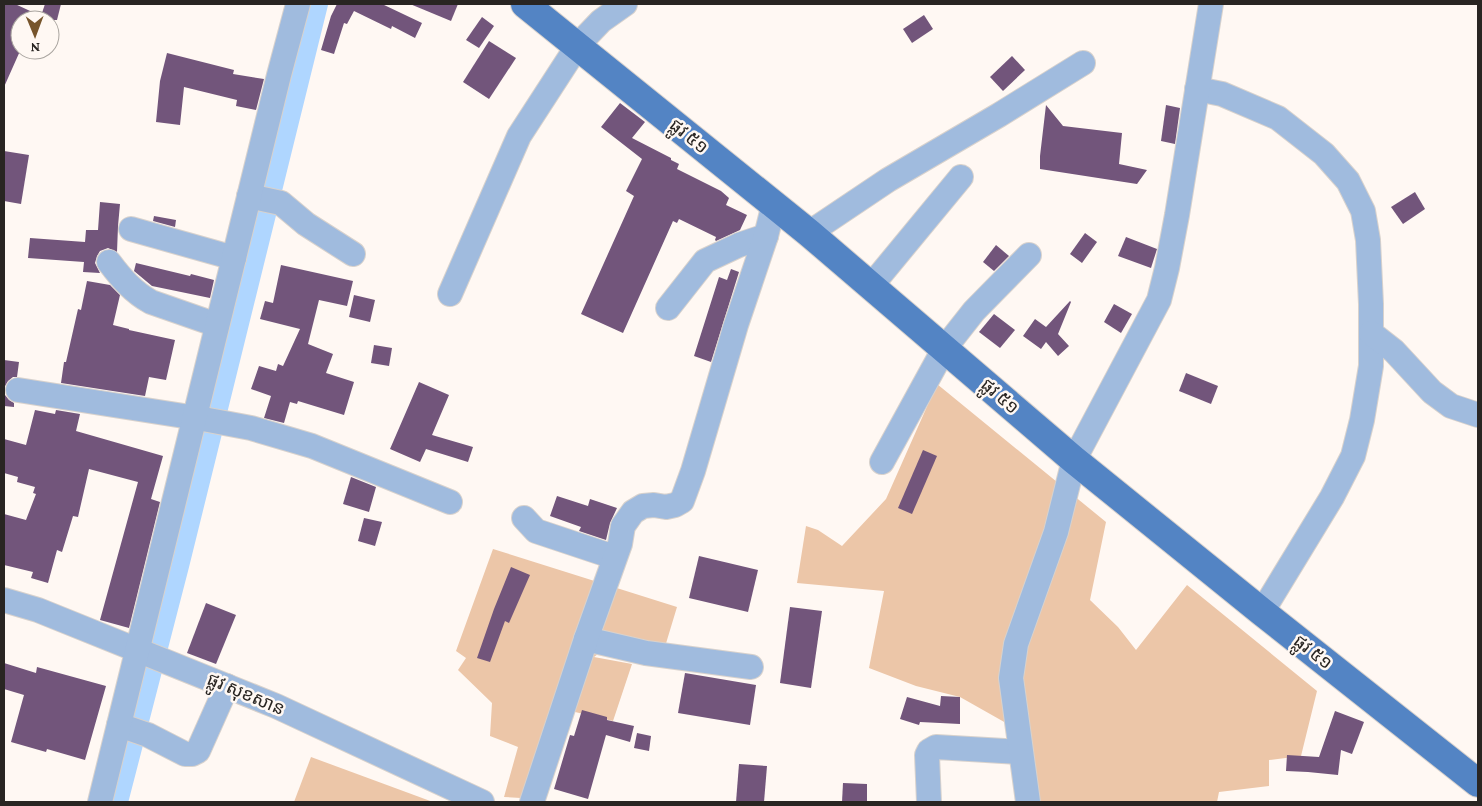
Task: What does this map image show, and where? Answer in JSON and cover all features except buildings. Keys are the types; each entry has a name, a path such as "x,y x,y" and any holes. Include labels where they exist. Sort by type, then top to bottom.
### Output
{"main road":[{"name":"ផ្លូវ ៥១","path":"525,4 809,233 1074,460 1478,783"}],"street":[{"path":"100,802 132,729 141,651 207,420 217,324 234,258 263,199 298,4"},
{"path":"450,294 519,136 578,45 601,21 625,4"},
{"path":"1028,802 1011,678 1016,644 1056,532 1074,460 1158,300 1167,268 1177,215 1211,4"},
{"path":"809,233 888,180 999,116 1083,63"},
{"path":"1198,89 1222,94 1278,118 1324,154 1348,181 1363,211 1368,240 1371,366 1362,420 1353,456 1332,497 1262,612"},
{"path":"871,286 961,177"},
{"path":"263,199 281,203 306,224 353,254"},
{"path":"532,802 586,639 620,544 623,526 633,512 643,506 666,507 682,501 736,325 766,236 774,204"},
{"path":"131,229 234,258"},
{"path":"668,308 705,261 766,236"},
{"path":"882,462 944,348 974,311 1029,255"},
{"path":"108,262 126,283 151,302 217,324"},
{"path":"1371,333 1394,351 1432,392 1452,406 1478,415"},
{"path":"18,390 252,428 312,446 450,502"},
{"path":"524,518 536,531 614,558"},
{"name":"ផ្លូវ សុខសាន","path":"4,600 38,610 276,706 482,802"},
{"path":"586,639 646,653 751,667"},
{"path":"132,729 185,754 192,754 198,751 227,686"},
{"path":"929,802 927,755 929,751 936,747 1020,752"}],"shaded area":[{"path":"937,384 1106,522 1090,600 1118,627 1136,650 1187,585 1317,691 1301,756 1269,760 1269,786 1219,792 1217,802 1037,802 1006,723 960,697 916,686 869,668 884,591 797,583 806,526 818,530 842,546 886,499"},
{"path":"493,549 677,607 664,650 620,638 594,657 632,664 613,721 554,707 521,798 504,797 518,747 490,736 492,703 458,670 466,658 456,651"},
{"path":"311,757 433,802 294,802"}],"waterway":[{"path":"118,802 179,566 318,4"}]}
